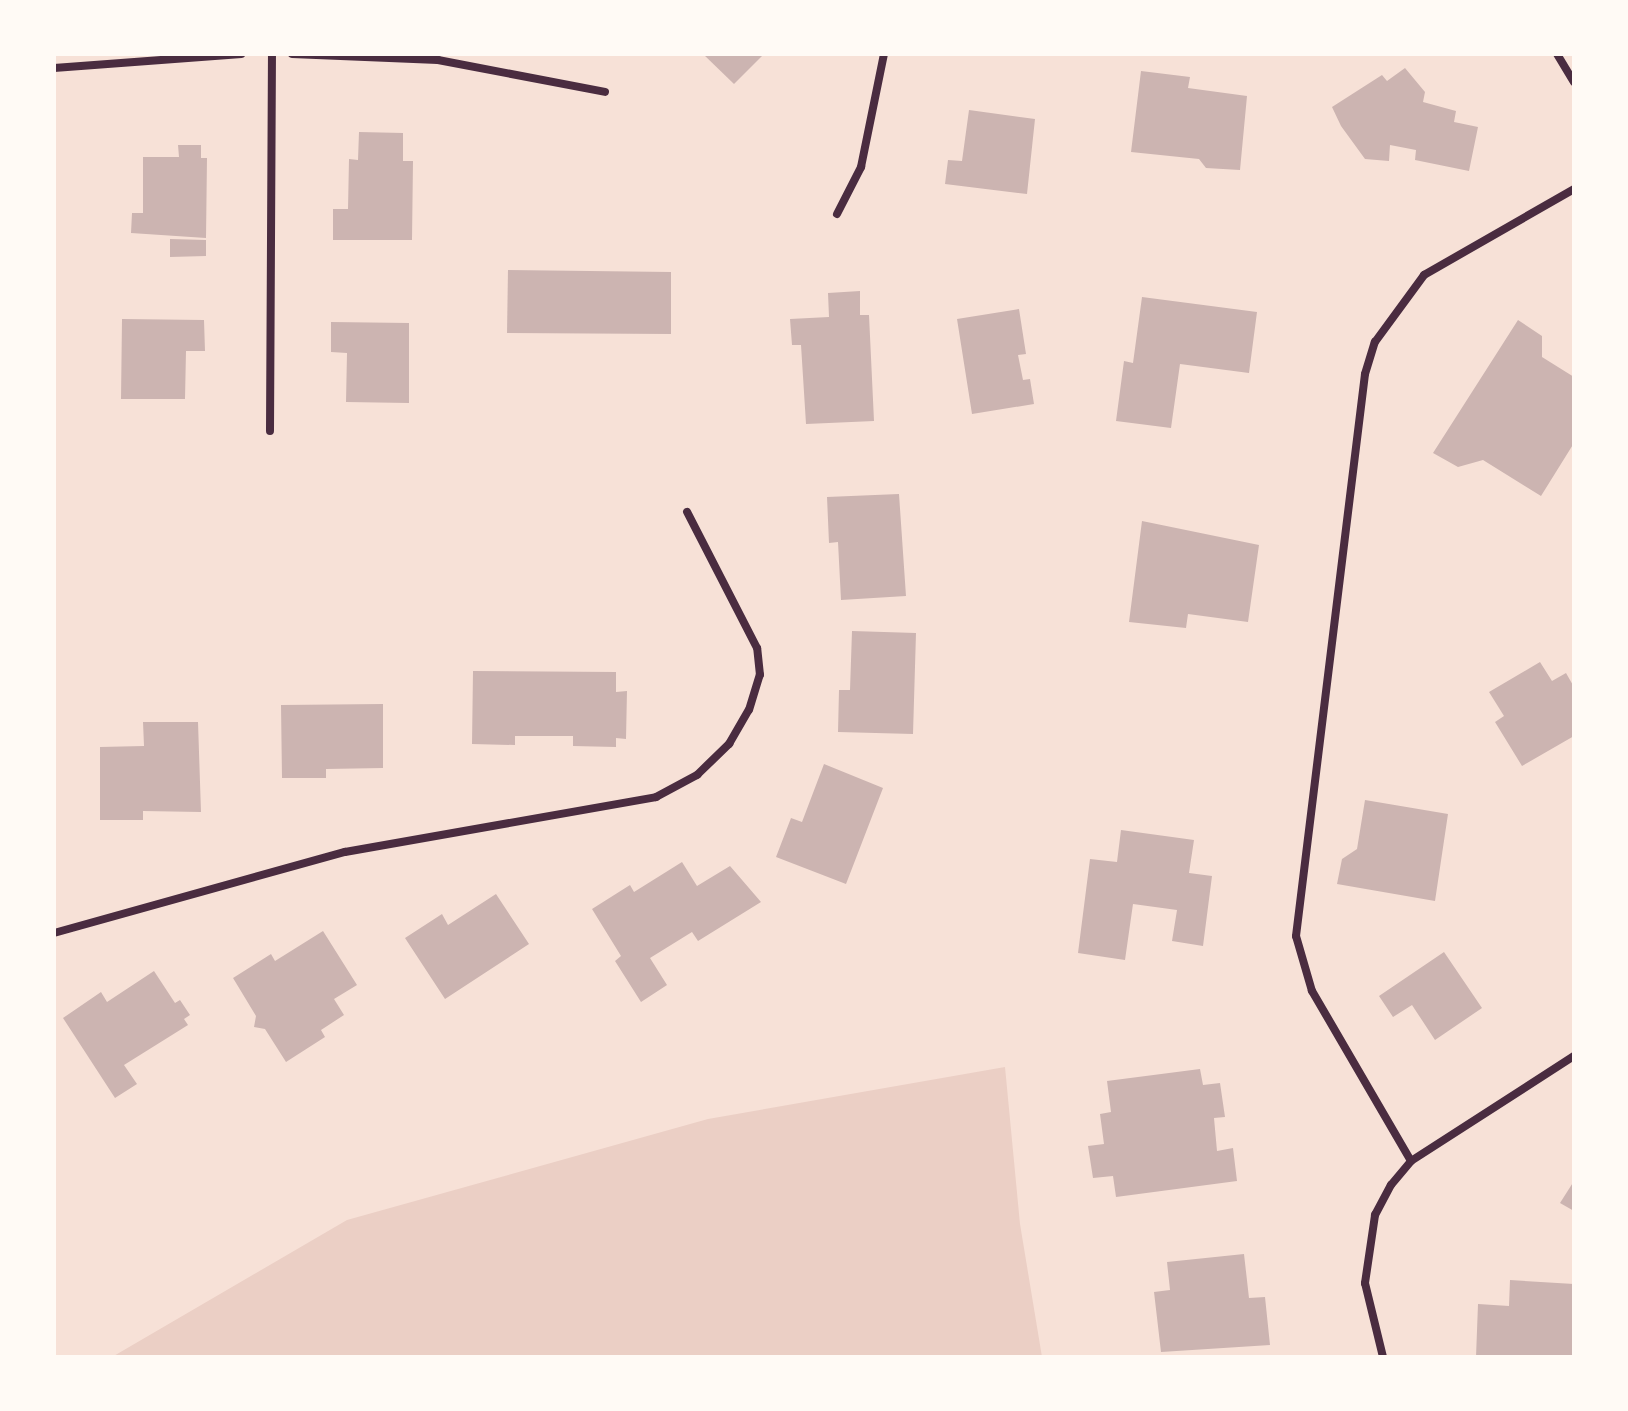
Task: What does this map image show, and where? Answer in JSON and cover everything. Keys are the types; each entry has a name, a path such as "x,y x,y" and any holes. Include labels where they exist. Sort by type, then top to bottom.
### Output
{"street":[{"path":"54,68 241,54"},
{"path":"270,431 272,54"},
{"path":"292,54 438,60 605,92"},
{"path":"837,214 861,167 884,54"},
{"path":"1557,54 1574,82"},
{"path":"1411,1161 1312,991 1296,936 1365,374 1375,342 1395,309 1424,275 1574,189"},
{"path":"54,933 345,852 656,797 697,775 729,744 749,710 760,675 757,648 687,512"},
{"path":"1383,1357 1365,1283 1367,1248 1386,1195 1411,1161 1574,1056"}],"shaded area":[{"path":"1005,1067 1020,1224 1042,1357 112,1357 347,1220 708,1119"}],"building":[{"path":"703,54 764,54 734,84"},
{"path":"1405,68 1425,92 1423,102 1456,111 1454,122 1478,127 1469,171 1415,160 1416,150 1390,145 1389,161 1365,159 1341,126 1332,107 1382,75 1387,81"},
{"path":"1141,71 1190,77 1188,88 1247,96 1240,170 1206,168 1199,159 1131,152"},
{"path":"969,110 1035,119 1027,194 945,184 948,160 962,161"},
{"path":"359,132 403,133 403,161 413,161 412,240 333,240 333,209 348,209 349,159 358,160"},
{"path":"178,145 201,145 201,158 207,158 206,238 131,233 132,213 143,213 143,157 179,157"},
{"path":"170,239 206,240 206,256 170,257"},
{"path":"508,270 671,272 671,334 507,333"},
{"path":"860,291 860,315 869,315 874,421 806,424 801,345 792,345 790,319 829,317 828,293"},
{"path":"1142,297 1257,312 1249,373 1180,364 1171,428 1116,421 1124,361 1133,363"},
{"path":"1019,309 1026,354 1018,355 1023,380 1030,379 1034,404 972,414 957,319"},
{"path":"122,319 204,320 205,351 186,351 185,399 121,399"},
{"path":"1518,320 1542,336 1542,357 1574,377 1574,443 1541,496 1483,460 1458,467 1433,453"},
{"path":"331,322 409,323 409,403 346,402 347,353 331,352"},
{"path":"899,494 906,596 841,600 838,542 829,543 827,497"},
{"path":"1142,521 1259,545 1248,622 1188,614 1186,628 1129,622"},
{"path":"852,631 916,633 913,734 838,732 839,690 850,690"},
{"path":"1540,662 1552,681 1566,673 1574,687 1574,736 1522,766 1495,722 1504,716 1489,692"},
{"path":"473,671 616,672 616,692 627,691 626,739 616,738 616,747 573,746 573,736 515,736 515,745 472,744"},
{"path":"383,704 383,768 326,769 326,778 282,778 281,705"},
{"path":"143,722 198,722 201,812 143,811 143,820 100,820 100,747 144,746"},
{"path":"824,764 883,788 846,884 776,857 791,818 802,822"},
{"path":"1365,800 1448,814 1435,901 1337,884 1342,859 1357,849"},
{"path":"1121,830 1194,840 1189,873 1212,876 1203,946 1172,941 1177,910 1133,904 1125,960 1078,953 1090,859 1117,862"},
{"path":"682,862 697,886 730,866 761,902 698,941 692,932 650,958 667,985 641,1002 615,961 621,956 592,909 630,885 634,892"},
{"path":"496,894 529,944 445,999 405,938 442,914 448,925"},
{"path":"323,931 357,985 334,999 344,1015 321,1030 325,1037 286,1062 265,1029 254,1027 256,1016 233,978 271,954 275,961"},
{"path":"1444,952 1482,1008 1435,1040 1412,1005 1393,1017 1379,996"},
{"path":"154,971 175,1003 180,1000 190,1015 184,1019 188,1025 124,1065 137,1084 115,1098 63,1018 101,992 107,1002"},
{"path":"1200,1069 1203,1085 1220,1083 1225,1117 1214,1118 1217,1151 1233,1148 1237,1181 1116,1197 1113,1176 1093,1178 1088,1146 1104,1144 1100,1114 1111,1112 1107,1081"},
{"path":"1574,1181 1574,1211 1560,1203"},
{"path":"1244,1254 1249,1298 1265,1297 1270,1345 1161,1352 1154,1292 1170,1290 1167,1262"},
{"path":"1510,1280 1574,1284 1572,1357 1476,1357 1478,1304 1509,1306"}]}
